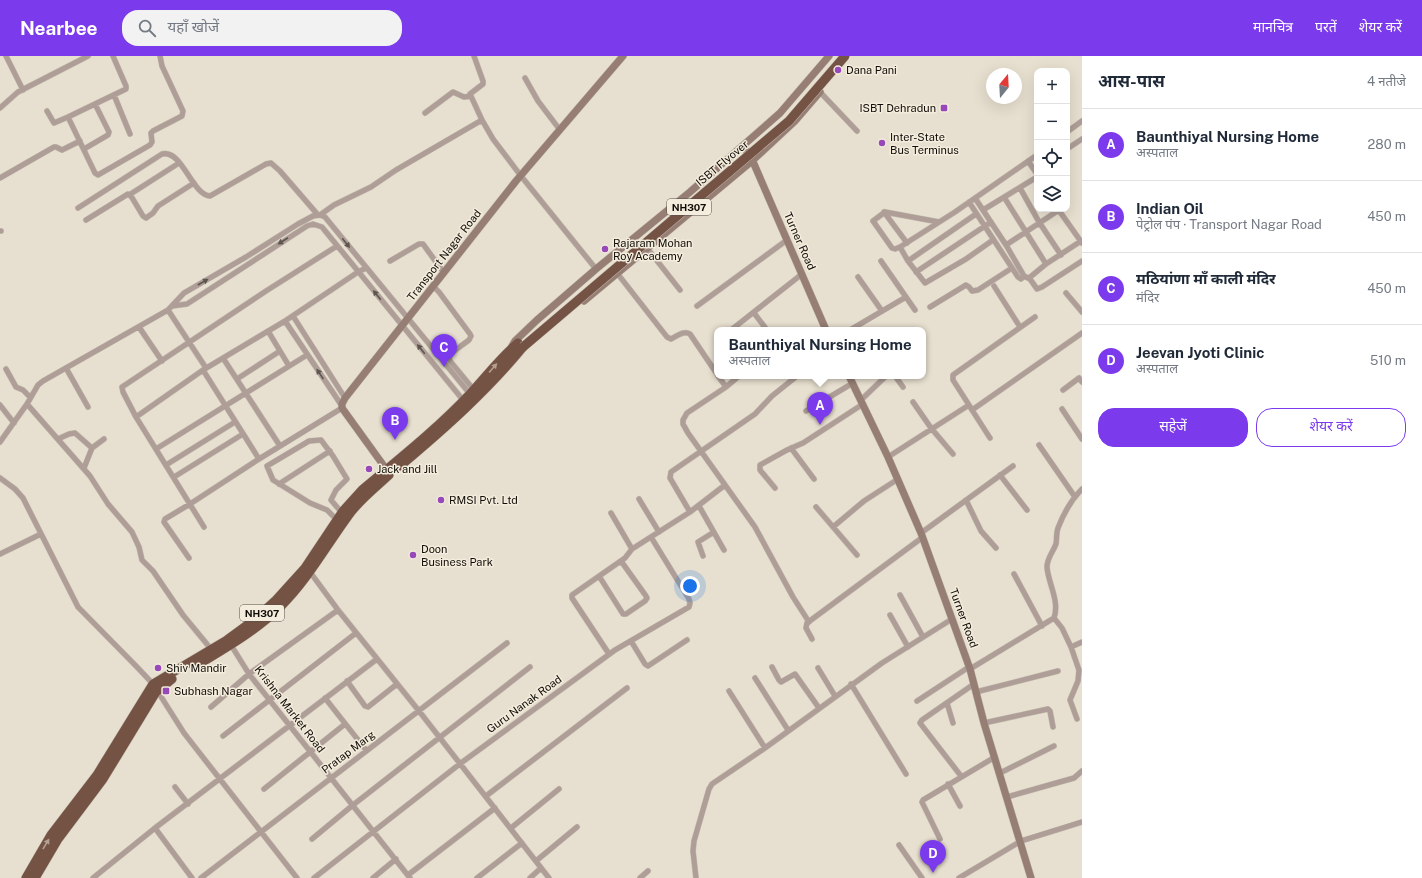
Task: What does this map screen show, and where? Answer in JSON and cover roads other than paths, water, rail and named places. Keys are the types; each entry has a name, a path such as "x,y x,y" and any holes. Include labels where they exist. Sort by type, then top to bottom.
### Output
{"highway":[{"name":"ISBT Flyover","path":"511,354 746,153 784,118 837,56"},
{"name":"ISBT Flyover","path":"521,345 789,121 845,56"},
{"name":"NH307","path":"35,878 58,839 103,779 145,709 154,688 166,683 231,645 258,626 281,606 310,572 349,515 367,494 511,354"},
{"name":"NH307","path":"26,878 51,835 97,775 154,688 211,649 227,640 253,621 276,600 305,568 339,517 362,490 388,472 452,422 511,354"}],"main road":[{"name":"Transport Nagar Road","path":"342,407 346,398 407,319 521,176 623,56"},
{"path":"829,56 780,113 744,146 537,320 515,341 511,354 525,351 752,161 794,121 849,56"},
{"name":"Turner Road","path":"744,146 825,327"},
{"name":"Turner Road","path":"851,379 888,457 922,535 969,668 1030,878"},
{"path":"342,407 388,472"}],"street":[{"path":"6,56 23,90"},
{"path":"0,108 23,90 88,56"},
{"path":"47,111 54,123 124,91 126,86 113,56"},
{"path":"68,116 95,173 98,175 150,145 152,142 151,133 182,116 183,111 162,66 160,56"},
{"path":"471,96 471,93 483,84 474,56"},
{"path":"525,78 538,101 560,130"},
{"path":"425,113 454,92 461,96 471,96"},
{"path":"820,92 857,131"},
{"path":"114,95 130,134"},
{"path":"471,96 489,133 521,176 596,269"},
{"path":"84,149 108,135 109,132 95,104"},
{"path":"0,442 27,404 40,382 168,310 184,293 241,260 298,224 319,215 334,205 371,187 396,170 482,120"},
{"path":"1070,130 1082,121"},
{"path":"1070,147 1082,139"},
{"path":"0,178 54,147 62,150 80,141"},
{"path":"78,208 162,154 170,154 174,156 194,183 204,194 210,196 266,164 272,163 319,215 325,217 469,395"},
{"path":"939,222 884,212 874,219 874,222 892,248 894,249 900,247 939,222 968,202 975,198 1034,157"},
{"path":"1028,161 1034,170"},
{"path":"86,220 126,195 129,195 179,162"},
{"path":"983,210 1034,179"},
{"path":"129,195 143,216 146,218 158,206 194,183"},
{"path":"1020,188 1039,222 1061,255"},
{"path":"1004,197 1046,264"},
{"path":"975,198 1026,277 1037,288 1039,289 1082,262"},
{"path":"968,202 1020,279 1026,277 1082,242 1060,212"},
{"path":"884,212 907,243"},
{"path":"1002,253 1026,231 1054,212"},
{"path":"908,260 976,214"},
{"path":"317,224 319,215"},
{"path":"916,272 991,222"},
{"path":"172,306 187,304 307,226 317,224 322,227 402,326 469,395"},
{"path":"697,306 787,240"},
{"path":"900,247 923,282 927,283 993,240"},
{"path":"390,261 419,244 423,244 444,273"},
{"path":"204,527 136,417 123,392 122,387 266,291 337,246"},
{"path":"647,248 680,290"},
{"path":"241,260 246,265"},
{"path":"881,261 915,310"},
{"path":"136,417 204,369 285,321 366,268"},
{"path":"930,307 966,286 972,291 978,290 1012,268"},
{"path":"617,273 667,338 670,339 688,332 714,369"},
{"path":"735,327 802,274"},
{"path":"858,277 882,311"},
{"path":"433,286 471,336 469,340 442,361"},
{"path":"994,286 1020,327"},
{"path":"1066,293 1082,312"},
{"path":"855,327 906,297"},
{"path":"168,310 189,342 235,422 259,459"},
{"path":"754,313 765,327"},
{"path":"292,316 346,398"},
{"path":"990,438 952,377 1035,317"},
{"path":"190,558 164,522 168,517 342,407 285,321"},
{"path":"139,327 162,361"},
{"path":"268,331 289,366"},
{"path":"888,457 931,428 971,407 1082,333"},
{"path":"237,379 280,351"},
{"path":"156,448 307,355"},
{"path":"449,357 469,395"},
{"path":"223,358 280,446"},
{"path":"66,368 88,407"},
{"path":"6,369 16,387 23,390 30,397"},
{"path":"721,379 726,387"},
{"path":"735,379 687,413 683,420 685,429 755,527 793,597 809,622"},
{"path":"690,512 669,475 673,470 702,452 758,412 772,396 794,379"},
{"path":"774,488 760,470 759,466 818,434 862,402 883,379"},
{"path":"898,379 903,387"},
{"path":"1063,390 1081,379"},
{"path":"806,411 853,383"},
{"path":"914,402 931,428 953,454"},
{"path":"27,404 98,486 108,504 132,532 139,547 142,560 153,571 170,598 211,649"},
{"path":"0,405 14,423"},
{"path":"1062,409 1082,440"},
{"path":"166,465 235,422"},
{"path":"0,432 4,437"},
{"path":"58,439 75,433 92,448"},
{"path":"174,477 243,434"},
{"path":"84,468 92,448 104,439"},
{"path":"321,506 331,500 336,490 347,479 322,440 309,441 267,466 273,480 310,503 321,506 339,517"},
{"path":"1039,445 1075,497"},
{"path":"791,448 814,479"},
{"path":"279,484 330,452"},
{"path":"812,639 806,628 806,625 809,622 966,500 1013,466"},
{"path":"1000,475 1027,510"},
{"path":"0,478 20,493 78,607 154,688 184,733 297,878"},
{"path":"833,527 864,501 898,479"},
{"path":"609,654 572,596 574,593 627,557 632,548 699,506 725,486"},
{"path":"917,701 969,668 1054,618 1055,598 1048,564 1056,542 1058,528 1075,497 1082,489"},
{"path":"639,499 659,532"},
{"path":"331,500 339,517"},
{"path":"966,500 981,532 996,548"},
{"path":"699,506 724,550"},
{"path":"816,507 857,555"},
{"path":"611,513 632,548"},
{"path":"703,556 698,542 714,532"},
{"path":"0,554 41,534"},
{"name":"Guru Nanak Road","path":"314,878 460,763 609,654 690,606 689,599 651,537"},
{"path":"599,576 623,614 626,614 645,602 647,598 646,596 621,561"},
{"path":"310,572 338,610 440,737 549,878"},
{"path":"1014,574 1042,626"},
{"path":"900,595 923,637"},
{"path":"211,707 249,674 338,610"},
{"path":"890,615 908,647"},
{"path":"1054,618 1062,628 1071,647 1079,670 1079,683 1070,700 1077,719"},
{"path":"696,878 693,851 694,841 710,787 715,781 765,748 851,684 952,619"},
{"path":"223,736 356,633"},
{"path":"631,641 645,664 648,666 687,640"},
{"path":"1071,647 1082,642"},
{"name":"Pratap Marg","path":"201,878 507,643"},
{"name":"Krishna Market Road","path":"231,645 249,674 409,877"},
{"path":"93,878 377,659"},
{"path":"312,839 353,805 530,667"},
{"path":"772,667 781,682 795,674 819,708"},
{"path":"818,668 835,696"},
{"path":"976,692 1058,671"},
{"path":"755,678 788,730"},
{"path":"347,681 365,706 368,707 397,684"},
{"path":"851,684 906,774"},
{"path":"961,776 920,724 922,720 974,684"},
{"path":"486,796 627,688"},
{"path":"728,691 765,748"},
{"path":"325,698 366,750"},
{"path":"947,703 953,723"},
{"path":"984,723 1048,709 1050,711 1053,726"},
{"path":"264,789 346,724"},
{"path":"1000,773 1054,746"},
{"path":"940,839 922,802 924,798 995,756"},
{"path":"1007,797 1074,778 1082,771"},
{"path":"948,784 960,806"},
{"path":"175,787 188,804"},
{"path":"511,828 559,789"},
{"path":"409,877 495,808"},
{"path":"959,878 1020,841 1082,822"},
{"path":"536,861 577,827"},
{"path":"156,828 192,878"},
{"path":"478,878 522,843"},
{"path":"899,845 922,878"},
{"path":"373,878 396,859"},
{"path":"530,878 542,868"},
{"path":"640,878 648,871"}],"place":[{"name":"Dana Pani","path":"838,70"},
{"name":"ISBT Dehradun","path":"944,108"},
{"name":"Inter-State Bus Terminus","path":"882,143"},
{"name":"Rajaram Mohan Roy Academy","path":"605,249"},
{"name":"मठियांणा माँ काली मंदिर","path":"444,367"},
{"name":"Baunthiyal Nursing Home","path":"820,425"},
{"name":"Indian Oil","path":"395,440"},
{"name":"Jack and Jill","path":"369,469"},
{"name":"RMSI Pvt. Ltd","path":"441,500"},
{"name":"Doon Business Park","path":"413,555"},
{"name":"Shiv Mandir","path":"158,668"},
{"name":"Subhash Nagar","path":"166,691"},
{"name":"Jeevan Jyoti Clinic","path":"933,873"}]}
